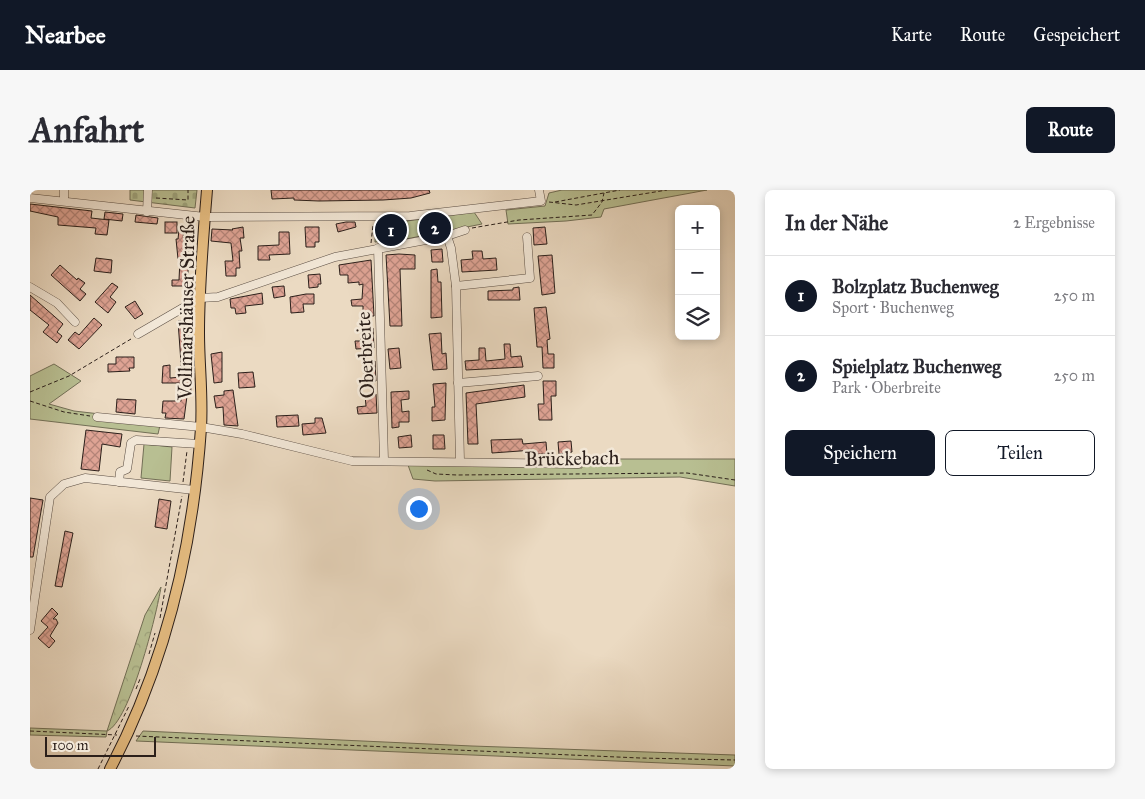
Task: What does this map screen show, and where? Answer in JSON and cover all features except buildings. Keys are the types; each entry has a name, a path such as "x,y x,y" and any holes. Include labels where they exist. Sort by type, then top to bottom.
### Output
{"main road":[{"name":"Vollmarshäuser Straße","path":"110,769 139,708 162,646 175,603 186,551 194,490 195,444 201,427 200,253 207,190"}],"street":[{"path":"64,190 64,201"},
{"path":"30,198 205,217 410,216 541,201 539,190"},
{"path":"147,212 148,194"},
{"path":"138,334 200,298 218,297 335,256 446,236 465,230"},
{"path":"446,236 451,248 456,286 460,461"},
{"path":"456,286 530,278 527,236"},
{"name":"Oberbreite","path":"374,249 384,460"},
{"path":"30,287 57,303 74,322"},
{"path":"458,384 538,376"},
{"name":"Vollmarshäuser Straße","path":"97,417 201,427"},
{"name":"Brückebach","path":"201,427 282,442 352,461 413,460 578,464"},
{"path":"119,482 120,472 127,469 132,443 136,440 195,444"},
{"path":"30,630 50,497 64,484 85,478 194,490"}],"path":[{"path":"148,194 188,200 188,190"},
{"path":"620,190 554,203 576,205 667,190"},
{"path":"465,230 520,220 592,215 602,202 604,193"},
{"path":"374,216 374,249"},
{"path":"30,392 69,376 138,334"},
{"path":"30,401 64,412 97,417"},
{"path":"158,624 179,520 187,448 195,444"},
{"name":"Brückebach","path":"413,460 419,467 436,474 582,475 687,473 735,480"},
{"path":"148,657 156,632"},
{"path":"136,690 142,673"},
{"path":"98,769 129,705"},
{"path":"30,731 640,758 735,760"}],"green space":[{"path":"130,190 197,190 195,208 130,200"},
{"path":"562,190 707,190 604,209 601,217 508,224 506,210 545,206 549,193"},
{"path":"474,212 482,224 406,239 375,242 376,222 407,221"},
{"path":"54,364 81,381 49,404 74,411 161,421 158,434 30,419 30,376"},
{"path":"144,444 172,447 170,481 141,478"},
{"path":"582,459 735,459 735,486 680,477 435,481 413,479 408,465 582,468"},
{"path":"161,587 148,642 133,688 125,708 116,723 107,731 145,615"},
{"path":"30,728 107,731 106,737 30,735"},
{"path":"143,731 472,746 735,755 735,766 136,741"}],"place":[{"name":"Spielplatz Buchenweg","path":"435,228"},
{"name":"Bolzplatz Buchenweg","path":"391,230"}]}
